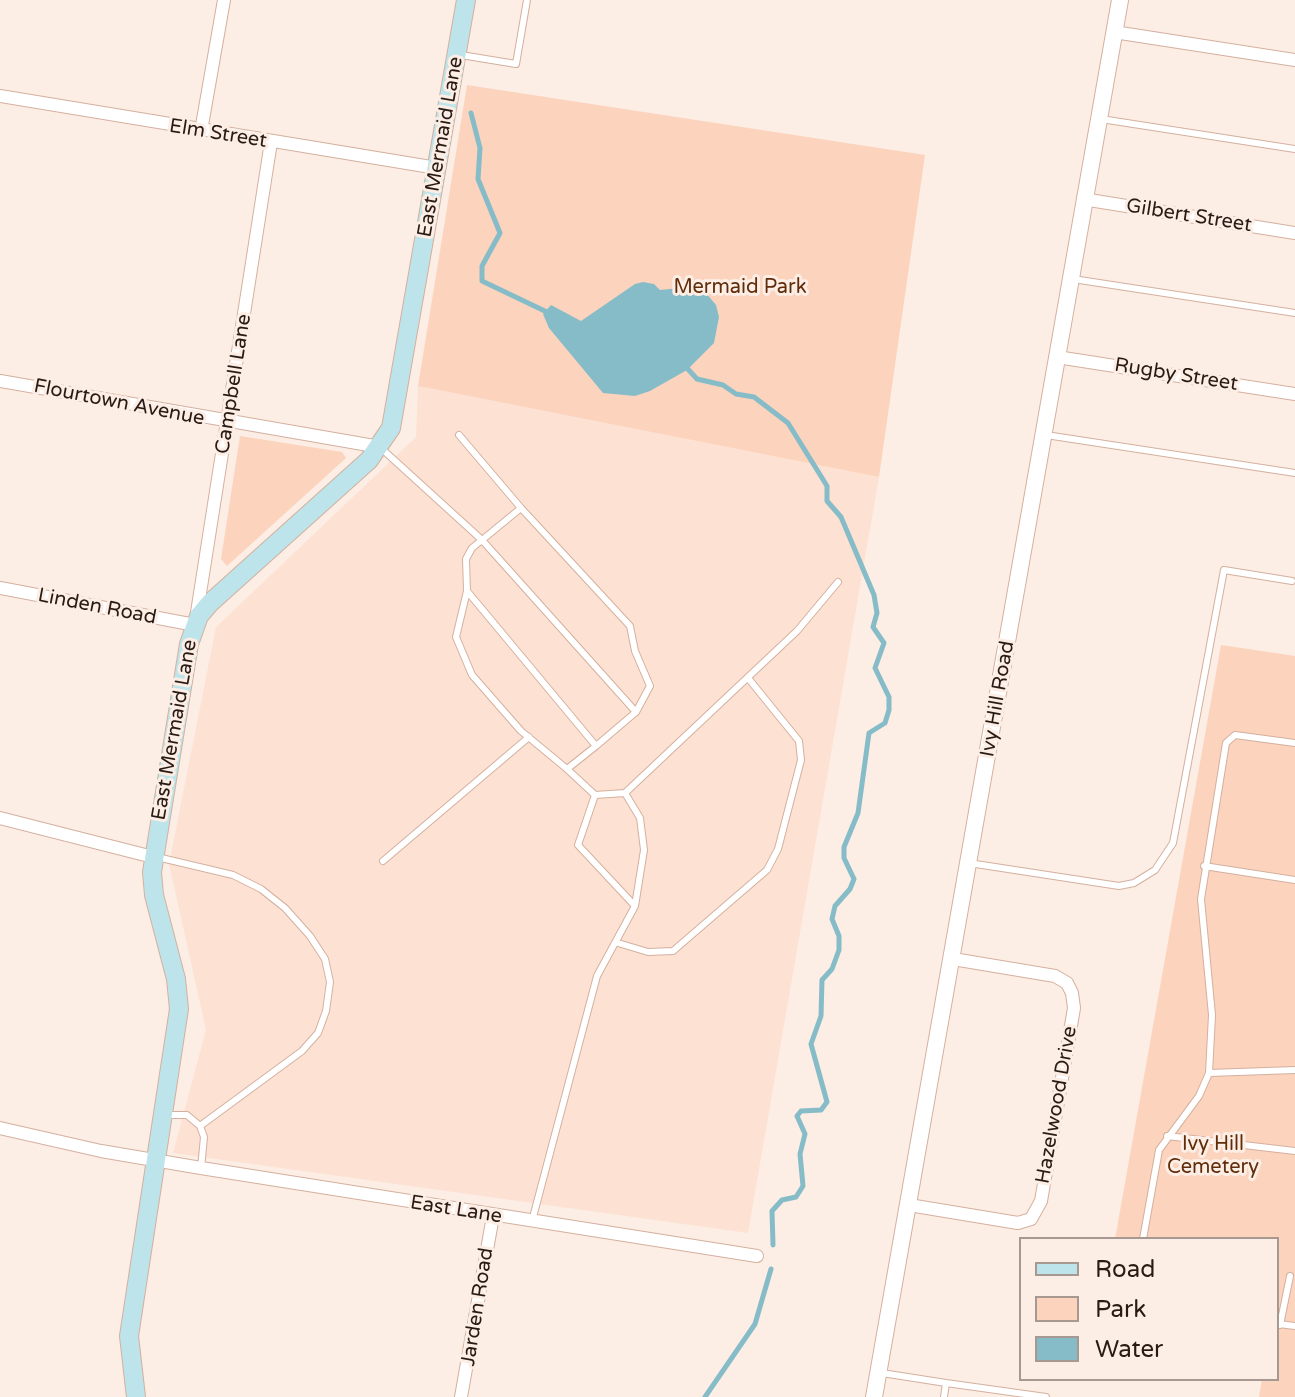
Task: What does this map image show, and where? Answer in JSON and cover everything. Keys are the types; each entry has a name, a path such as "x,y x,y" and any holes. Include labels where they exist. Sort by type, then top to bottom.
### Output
{"main road":[{"name":"East Mermaid Lane","path":"136,1397 129,1336 179,1025 179,995 154,895 153,857 195,625 220,593 380,447 395,412 466,0"}],"street":[{"path":"201,131 224,0"},
{"name":"Ivy Hill Road","path":"874,1397 1120,0"},
{"path":"1114,32 1295,60"},
{"name":"Elm Street","path":"0,96 437,168"},
{"name":"Campbell Lane","path":"195,625 271,142"},
{"name":"Gilbert Street","path":"1083,199 1295,233"},
{"name":"Rugby Street","path":"1057,357 1295,394"},
{"name":"Flourtown Avenue","path":"0,381 380,447"},
{"name":"Linden Road","path":"0,588 195,625"},
{"path":"0,818 153,857"},
{"name":"Hazelwood Drive","path":"909,1205 1018,1223 1031,1219 1041,1201 1074,1008 1072,993 1067,983 1055,976 953,959"},
{"name":"East Lane","path":"0,1128 201,1168 757,1256"},
{"name":"Jarden Road","path":"461,1397 493,1216"}],"lane":[{"path":"457,55 516,64 527,0"},
{"path":"1097,118 1295,149"},
{"path":"1070,278 1295,313"},
{"path":"459,435 521,508 630,626 635,651 650,686 636,712 567,769"},
{"path":"1044,435 1295,473"},
{"path":"380,447 482,540 636,712"},
{"path":"521,508 482,540 466,559 467,591 456,637 472,675 529,737 595,795 625,793 797,631 838,582"},
{"path":"969,863 1102,885 1134,883 1155,870 1173,843 1224,570 1292,581"},
{"path":"467,591 596,746"},
{"path":"618,943 648,952 673,951 767,870 778,849 801,760 799,741 748,678"},
{"path":"1143,1237 1156,1162 1167,1136 1199,1096 1209,1073 1212,1015 1200,916 1204,866 1227,739 1240,735 1295,743"},
{"path":"383,861 529,737"},
{"path":"532,1222 597,976 618,943 635,906 644,850 640,818 625,793"},
{"path":"595,795 578,845 635,906"},
{"path":"153,857 233,875 261,889 285,908 310,936 325,959 330,982 326,1011 318,1033 302,1051 200,1126"},
{"path":"1204,866 1295,880"},
{"path":"1209,1073 1295,1070"},
{"path":"165,1115 187,1115 200,1126 204,1137 201,1168"},
{"path":"1167,1136 1295,1151"},
{"path":"1279,1320 1290,1276"},
{"path":"878,1372 1046,1397"},
{"path":"944,1397 946,1383"}],"shaded area":[{"path":"418,386 879,477 748,1233 173,1153 206,1030 169,864 216,627 416,437"}],"green space":[{"name":"Mermaid Park","path":"467,85 925,155 879,477 418,386"},
{"path":"240,436 342,452 346,458 227,566 221,559"},
{"name":"Ivy Hill Cemetery","path":"1221,645 1295,656 1295,1397 1259,1397 1262,1381 1279,1381 1279,1237 1115,1237"}],"water":[{"path":"635,284 654,284 660,290 700,286 716,305 719,317 714,343 687,370 650,391 635,396 603,393 549,328 543,314 551,305 581,321"}],"waterway":[{"path":"471,113 480,148 478,179 500,233 482,266 482,281 549,313"},
{"path":"685,366 697,379 723,385 736,394 754,397 788,423 827,486 827,501 841,517 874,595 877,613 873,627 884,643 875,668 889,697 889,710 885,723 869,733 858,813 844,847 844,858 854,879 850,889 835,906 832,919 839,936 839,950 832,969 822,980 821,1016 811,1044 827,1102 821,1110 801,1111 797,1116 805,1134 800,1154 803,1186 796,1197 782,1200 772,1211 773,1245"},
{"path":"705,1397 755,1324 771,1269"}]}
